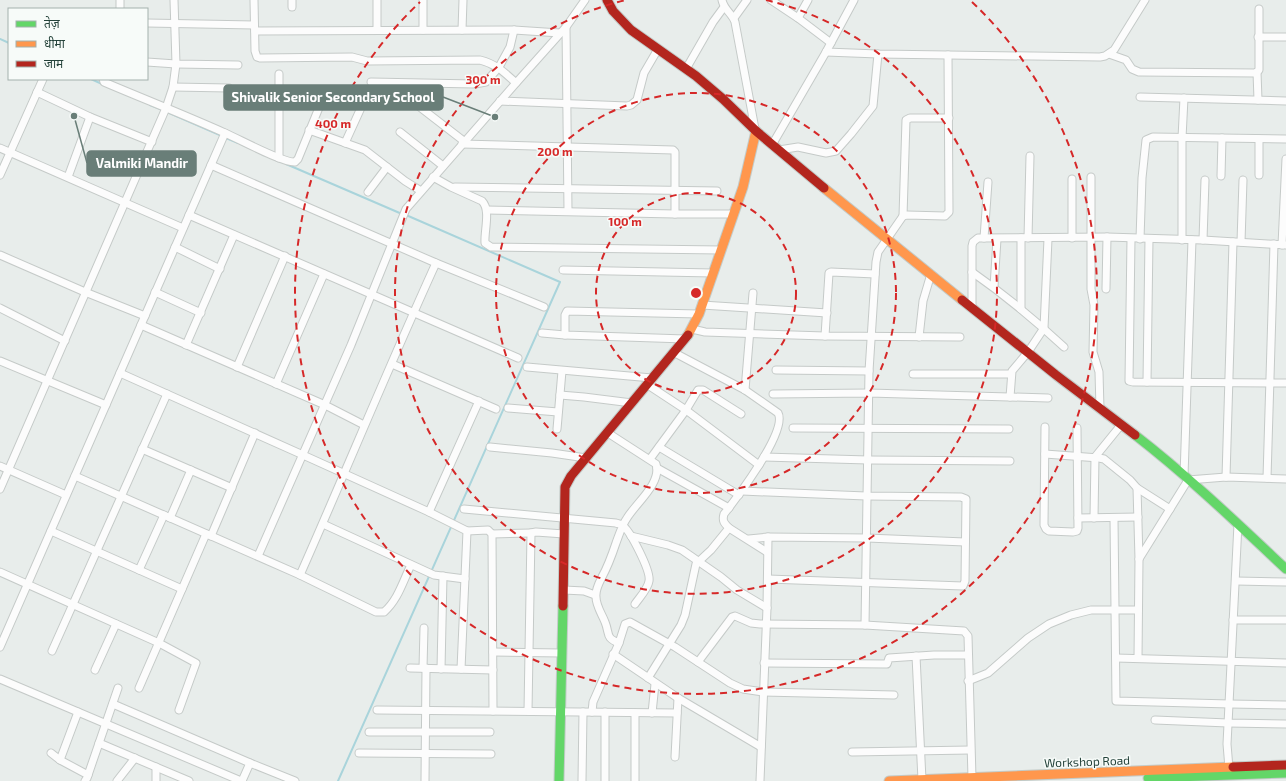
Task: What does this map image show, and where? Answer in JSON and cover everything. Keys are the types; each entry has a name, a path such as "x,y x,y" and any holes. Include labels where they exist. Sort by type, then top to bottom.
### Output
{"main road":[{"path":"607,0 614,14 624,25 686,69 741,116 756,131 886,239 1159,454 1286,569"},
{"path":"559,781 565,487 571,476 650,382 692,329 699,314 743,187 756,131"},
{"name":"Workshop Road","path":"889,781 972,778 1191,776 1229,768 1286,765"},
{"name":"Workshop Road","path":"1065,781 1286,773"}],"street":[{"path":"0,489 165,110 173,87 176,64 174,0"},
{"path":"254,0 255,55 260,58 352,57 367,61 469,60 486,62 498,67 516,83"},
{"path":"377,0 377,30"},
{"path":"423,0 423,30"},
{"path":"462,30 463,0"},
{"path":"258,556 372,295 403,215 433,177 566,27 585,0"},
{"path":"734,18 747,0"},
{"path":"771,0 831,43"},
{"path":"798,18 808,0"},
{"path":"776,148 854,0"},
{"path":"826,52 1093,58 1105,56 1114,50 1145,0"},
{"path":"686,69 723,4 734,18 737,27 756,131"},
{"path":"1258,9 1258,100"},
{"path":"148,22 254,28 514,30 560,33"},
{"path":"566,27 568,211"},
{"path":"371,82 480,84 488,81 498,67 510,47 514,30"},
{"path":"1258,38 1286,37"},
{"path":"500,101 566,105 631,105 637,100 644,74 658,49"},
{"path":"776,148 798,147 826,153 836,151 873,106 878,54"},
{"path":"1109,54 1126,60 1130,67 1139,72 1253,74 1258,72"},
{"path":"903,216 945,216 949,212 948,55"},
{"path":"148,62 238,65"},
{"path":"279,74 279,158"},
{"path":"0,174 42,80"},
{"path":"103,80 165,110 290,162 297,160 325,93"},
{"path":"173,87 229,88"},
{"path":"36,92 90,117 152,142"},
{"path":"1140,97 1286,101"},
{"path":"1182,240 1182,138 1184,98"},
{"path":"345,143 365,99"},
{"path":"412,102 463,143 674,150 674,214"},
{"path":"231,103 279,103"},
{"path":"68,177 90,117"},
{"path":"865,625 867,538 866,496 870,336 878,252 903,216 906,120 910,118 949,118"},
{"path":"309,130 364,150 405,181 421,191"},
{"path":"400,132 443,166"},
{"path":"0,647 224,135"},
{"path":"1140,239 1145,142 1149,138 1286,139"},
{"path":"1221,176 1222,138"},
{"path":"1259,139 1259,175"},
{"path":"0,148 184,228"},
{"path":"1021,309 1030,156"},
{"path":"972,308 973,242 975,239 1107,237 1130,239 1203,240 1284,245 1286,159"},
{"path":"211,165 436,264 544,307"},
{"path":"368,192 387,167"},
{"path":"433,177 482,201 487,210 485,241 486,245 490,247 721,250"},
{"path":"1091,177 1091,290 1094,305 1092,345 1099,372 1100,408"},
{"path":"1072,179 1072,238"},
{"path":"1203,240 1205,180"},
{"path":"1241,242 1243,180"},
{"path":"984,238 988,182"},
{"path":"451,187 717,191"},
{"path":"487,210 733,214"},
{"path":"189,215 518,358"},
{"path":"186,345 234,234"},
{"path":"1106,289 1107,237"},
{"path":"1010,397 1011,374 1044,328 1048,238"},
{"path":"994,288 997,239"},
{"path":"1130,239 1129,381 1187,383 1286,383"},
{"path":"1147,382 1149,239"},
{"path":"1138,559 1170,510 1186,478 1187,383 1192,240"},
{"path":"1226,477 1233,242"},
{"path":"1267,478 1274,244"},
{"path":"175,247 220,269"},
{"path":"0,255 145,316"},
{"path":"237,367 285,256"},
{"path":"300,575 345,474 364,425 436,264"},
{"path":"563,270 713,273"},
{"path":"972,272 1021,309 1064,347"},
{"path":"825,336 828,276 830,273 875,274"},
{"path":"276,384 324,274"},
{"path":"918,337 923,301 931,274"},
{"path":"155,292 200,313"},
{"path":"745,390 753,308 753,293"},
{"path":"702,305 827,313"},
{"path":"0,308 64,341"},
{"path":"565,336 565,315 567,312 699,314"},
{"path":"141,325 325,405 364,425"},
{"path":"692,329 750,334 960,337"},
{"path":"542,333 565,336 685,339"},
{"path":"674,352 745,390 778,413 780,416 775,435 760,465 741,493 724,514 723,518 725,524 729,528 749,539 767,552"},
{"path":"0,361 106,405"},
{"path":"392,364 496,409"},
{"path":"527,367 650,382 760,465"},
{"path":"776,370 869,371"},
{"path":"557,429 562,371"},
{"path":"120,373 303,454 467,531 488,530 492,534 536,532 564,534"},
{"path":"913,374 1011,374"},
{"path":"650,459 686,410 696,392 701,389 741,414"},
{"path":"773,394 869,393 1048,398"},
{"path":"52,651 167,394"},
{"path":"560,395 632,403"},
{"path":"429,512 479,401"},
{"path":"508,408 558,412"},
{"path":"1094,518 1095,457 1121,425"},
{"path":"1045,427 1044,526 1046,529 1073,532 1077,531 1078,528 1077,428"},
{"path":"793,428 1009,429"},
{"path":"608,432 650,459 656,464 657,468 657,473 644,497 626,518 610,561 596,589 595,595 606,624 609,637 613,641 619,643"},
{"path":"139,688 182,589 232,488 255,433"},
{"path":"490,447 586,458"},
{"path":"659,447 741,493 966,499 965,581 963,586 768,579"},
{"path":"142,449 232,488"},
{"path":"1045,454 1095,457 1104,459 1130,480 1137,488 1170,510"},
{"path":"764,457 868,460 1010,461"},
{"path":"0,466 66,495"},
{"path":"657,468 729,508"},
{"path":"139,570 191,470"},
{"path":"75,476 258,556 376,612 384,612 396,597 411,565"},
{"path":"1186,478 1226,477 1286,479"},
{"path":"1137,488 1138,658"},
{"path":"464,509 616,523 623,525 631,536 648,569 650,582 634,604"},
{"path":"1078,518 1138,517"},
{"path":"1114,518 1116,701 1286,705"},
{"path":"323,524 431,574 465,579"},
{"path":"1229,768 1227,744 1238,524"},
{"path":"648,678 681,625 685,615 694,569 699,561 711,550 729,528"},
{"path":"51,531 182,589"},
{"path":"462,669 467,531"},
{"path":"528,711 531,533"},
{"path":"492,534 493,711"},
{"path":"631,536 676,547 699,561 737,590 768,608"},
{"path":"749,539 768,537 867,538 965,542"},
{"path":"760,781 764,663 768,608 768,537"},
{"path":"0,572 159,643 196,662 179,710"},
{"path":"440,669 443,576"},
{"path":"1236,581 1286,582"},
{"path":"564,590 584,591 595,595"},
{"path":"968,681 988,673 1028,638 1049,624 1082,612 1100,609 1138,610"},
{"path":"698,662 733,616 737,616 755,624 865,625 964,631 968,636 968,681 972,778"},
{"path":"1233,620 1286,620"},
{"path":"592,712 594,698 619,643 625,624 630,622 743,689 763,692 894,695"},
{"path":"95,670 116,624"},
{"path":"424,628 426,710 425,781"},
{"path":"493,652 561,653"},
{"path":"613,654 655,684 761,747"},
{"path":"764,663 887,664 889,658 968,655"},
{"path":"916,656 922,780"},
{"path":"1116,658 1231,662 1286,662"},
{"path":"410,668 493,670"},
{"path":"0,680 241,781 250,763"},
{"path":"652,713 655,684"},
{"path":"52,753 86,778 118,688"},
{"path":"675,757 678,698"},
{"path":"113,704 295,781"},
{"path":"378,710 677,713"},
{"path":"60,760 78,712"},
{"path":"582,781 583,712"},
{"path":"605,712 605,781"},
{"path":"635,713 635,781"},
{"path":"1155,720 1286,724"},
{"path":"369,732 490,732"},
{"path":"99,743 189,781"},
{"path":"852,752 970,750"},
{"path":"359,753 491,754"},
{"path":"118,781 135,758"},
{"path":"156,767 156,781"}],"waterway":[{"path":"0,39 8,43"},
{"path":"93,80 102,84"},
{"path":"150,105 163,110"},
{"path":"167,112 222,136"},
{"path":"226,138 238,143"},
{"path":"286,164 402,214"},
{"path":"338,781 560,282 406,215"}],"traffic: fast":[{"path":"1135,435 1193,483 1286,569"},
{"path":"559,781 563,606"},
{"path":"1148,778 1286,773"}],"traffic: slow":[{"path":"688,335 699,314 743,187 756,131"},
{"path":"824,188 962,300"},
{"path":"889,781 1233,767"}],"traffic: jam":[{"path":"607,0 613,11 631,30 696,76 723,99 756,131 824,188"},
{"path":"962,300 1056,375 1135,435"},
{"path":"563,606 565,487 571,476 688,335"},
{"path":"1233,767 1286,765"}],"place":[{"name":"Valmiki Mandir","path":"74,116"},
{"name":"Shivalik Senior Secondary School","path":"495,117"}]}
